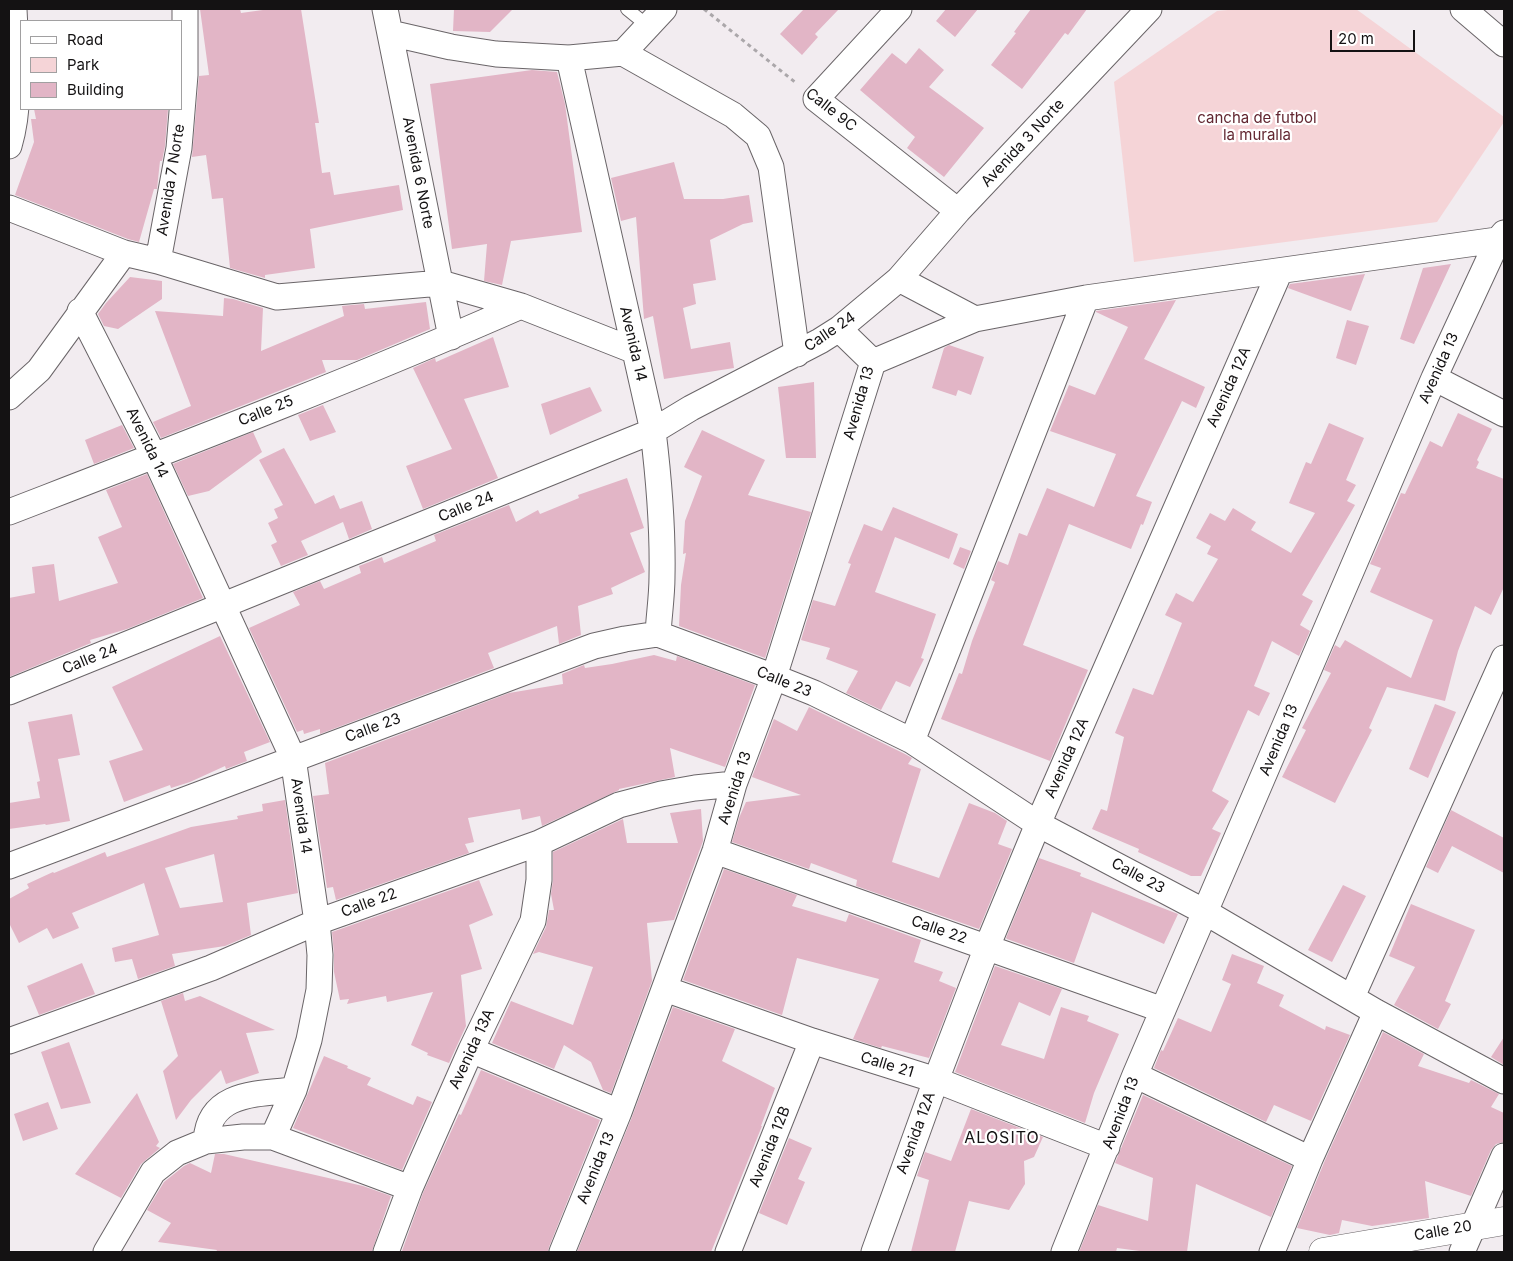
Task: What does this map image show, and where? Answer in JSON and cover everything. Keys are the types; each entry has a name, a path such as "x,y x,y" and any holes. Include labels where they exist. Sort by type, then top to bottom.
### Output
{"street":[{"path":"9,146 14,128 17,97 14,9"},
{"name":"Avenida 7 Norte","path":"158,261 179,148 185,75 185,9"},
{"name":"Avenida 6 Norte","path":"385,9 451,337"},
{"path":"816,99 899,9"},
{"name":"Avenida 3 Norte","path":"899,279 958,211 1149,9"},
{"path":"1463,9 1504,44"},
{"path":"622,54 656,17"},
{"path":"390,33 451,47 496,54 569,58 622,54 733,115 758,136 771,167 797,354"},
{"name":"Avenida 14","path":"569,58 653,431 659,478 662,529 662,579 658,634"},
{"name":"Calle 9C","path":"816,99 958,211"},
{"path":"9,208 124,253 158,261 277,297 440,283 521,306 635,351"},
{"path":"873,362 975,319 1086,298 1502,238"},
{"name":"Avenida 13","path":"1064,1252 1135,1075 1434,378 1502,238"},
{"path":"9,397 39,370 80,311 124,253"},
{"name":"Avenida 12A","path":"874,1252 936,1080 1038,824 1280,271"},
{"path":"899,279 975,319"},
{"name":"Calle 24","path":"9,692 653,431 698,404 797,354 839,329 899,279"},
{"path":"912,741 1086,298"},
{"name":"Calle 25","path":"9,512 451,337 521,306"},
{"name":"Avenida 14","path":"80,311 154,456 293,758 317,922 320,955 318,990 308,1040 294,1090 274,1137"},
{"name":"Avenida 13","path":"562,1252 620,1112 715,851 734,784 774,677 873,362 839,329"},
{"path":"1434,378 1504,414"},
{"name":"Calle 23","path":"9,866 594,646 658,634 814,693 912,741 1038,824 1205,912 1376,1012 1504,1081"},
{"path":"1352,997 1504,658"},
{"name":"Calle 22","path":"9,1041 211,968 317,922 539,843 619,805 661,794 734,784"},
{"name":"Avenida 13A","path":"386,1252 410,1188 471,1050 534,920 539,880 539,843"},
{"name":"Calle 22","path":"715,851 1163,1010"},
{"name":"Calle 21","path":"665,989 812,1041 936,1080 1107,1147"},
{"path":"1272,1252 1310,1159 1376,1012"},
{"name":"Avenida 12B","path":"728,1252 812,1041"},
{"path":"471,1050 620,1112"},
{"path":"1135,1075 1310,1159"},
{"path":"206,1141 210,1120 216,1111 226,1103 240,1097 294,1090"},
{"path":"106,1252 152,1172 177,1153 206,1141 243,1136 274,1137 410,1188"},
{"path":"1462,1252 1504,1156"},
{"name":"Calle 20","path":"1323,1252 1504,1221"}],"lane":[{"path":"628,9 656,17"}],"path":[{"name":"Calle 9C","path":"704,9 816,99"}],"green space":[{"name":"cancha de futbol la muralla","path":"1238,9 1356,9 1504,117 1504,122 1437,222 1134,262 1114,82 1217,11"}],"building":[{"path":"200,9 240,9 241,13 270,9 301,9 319,123 315,123 322,173 330,172 334,195 399,185 403,210 310,229 315,268 265,275 265,278 230,268 223,198 212,199 206,155 192,157 199,76 209,75"},
{"path":"454,9 513,9 490,32 453,31"},
{"path":"804,9 839,9 815,34 818,37 802,55 780,34"},
{"path":"946,9 978,9 955,37 936,21"},
{"path":"1031,9 1087,9 1068,35 1065,33 1022,89 991,65 1016,33 1014,32"},
{"path":"919,48 944,70 929,87 984,128 944,177 907,148 915,137 860,90 892,53 906,64"},
{"path":"532,70 557,72 565,104 582,232 511,241 502,285 484,281 487,244 452,249 430,84"},
{"path":"34,110 168,110 165,146 162,161 160,161 157,189 154,189 139,242 15,195 34,142 31,119 36,119"},
{"path":"674,162 684,199 723,199 749,195 753,222 743,224 710,240 716,280 693,284 696,304 683,308 691,349 730,342 734,368 664,379 653,316 644,319 636,217 621,221 611,178"},
{"path":"1451,264 1414,344 1400,339 1423,268"},
{"path":"1365,274 1351,311 1288,288 1290,284"},
{"path":"130,277 162,281 162,299 118,329 104,326 98,314"},
{"path":"224,298 263,308 261,351 344,316 342,306 364,304 365,309 426,302 430,329 357,360 322,360 326,372 161,438 153,422 191,406 155,311 223,316"},
{"path":"1176,300 1144,359 1205,387 1196,408 1182,401 1136,496 1152,502 1131,549 1069,524 1023,645 1088,670 1050,761 941,719 959,673 962,674 972,641 995,582 991,580 998,561 1008,565 1019,533 1027,536 1047,488 1094,507 1116,454 1050,431 1069,385 1095,395 1128,327 1096,311"},
{"path":"1347,320 1369,326 1356,365 1336,358"},
{"path":"493,337 509,387 464,399 498,478 423,509 406,466 452,449 413,368 435,358 436,362"},
{"path":"949,345 984,357 971,395 958,390 956,396 932,388 944,348"},
{"path":"814,382 816,458 786,458 778,387"},
{"path":"590,387 602,411 550,435 541,404"},
{"path":"323,405 336,432 310,441 298,415"},
{"path":"1458,413 1492,429 1477,460 1479,462 1476,468 1504,479 1504,587 1491,615 1475,606 1458,651 1445,701 1387,687 1369,728 1372,730 1335,803 1282,777 1306,730 1302,728 1331,673 1324,670 1335,645 1340,648 1345,640 1411,678 1433,620 1370,592 1381,568 1370,564 1401,493 1405,494 1430,441 1442,447"},
{"path":"1329,423 1364,438 1346,480 1356,485 1347,501 1355,505 1302,595 1313,601 1300,625 1310,631 1299,656 1272,641 1254,686 1270,693 1259,716 1248,710 1212,791 1229,801 1212,829 1221,833 1201,876 1191,876 1138,852 1139,849 1092,829 1101,809 1107,811 1124,737 1115,733 1133,688 1153,695 1182,623 1165,615 1176,593 1193,602 1218,559 1207,554 1211,546 1196,538 1210,513 1225,521 1233,508 1256,522 1251,530 1291,553 1315,513 1289,503 1306,462 1311,464"},
{"path":"122,425 134,448 94,464 85,440"},
{"path":"702,430 765,460 748,495 811,512 765,658 679,626 681,585 686,553 683,554 685,521 702,476 684,467"},
{"path":"253,432 262,452 209,491 188,496 173,464"},
{"path":"284,448 315,504 334,495 340,509 362,501 372,529 349,539 343,522 301,541 308,555 281,566 271,545 277,542 268,523 278,518 274,509 283,505 259,460"},
{"path":"147,474 203,598 127,629 90,640 91,643 9,677 9,598 35,593 32,567 54,564 59,601 118,583 98,537 122,527 106,490"},
{"path":"627,478 644,528 630,533 645,572 611,588 613,594 578,606 581,635 559,644 557,626 488,653 494,668 320,734 320,729 304,734 303,730 297,732 249,628 300,605 293,592 320,581 324,589 361,573 359,566 382,557 384,563 436,541 434,535 509,505 516,522 538,510 540,514 579,498 578,495"},
{"path":"893,507 958,534 949,559 895,537 875,592 936,614 921,658 924,659 910,687 896,681 881,710 846,693 858,671 826,659 830,648 801,640 813,600 835,606 851,564 848,563 864,524 882,531"},
{"path":"960,547 971,551 964,569 953,564"},
{"path":"220,636 270,742 244,752 247,761 226,769 225,766 190,782 171,788 170,785 124,802 109,761 143,750 112,687"},
{"path":"654,655 676,661 677,656 755,685 725,767 670,748 675,777 619,789 542,826 540,816 522,820 520,809 468,818 474,842 465,844 469,853 336,900 333,887 327,888 313,796 329,794 325,763 509,693 563,684 562,674 584,665 585,668"},
{"path":"1435,704 1456,712 1428,778 1409,769"},
{"path":"809,707 905,754 912,758 908,764 921,769 892,862 939,878 969,803 995,813 1007,821 998,844 1012,849 979,929 856,886 857,880 811,863 809,869 732,842 746,802 801,795 752,777 774,719 797,731"},
{"path":"72,714 80,755 58,759 70,821 9,829 9,803 40,798 37,782 40,781 28,722"},
{"path":"285,800 298,893 247,903 251,935 225,946 172,954 175,966 138,979 132,959 115,962 112,948 159,935 144,883 72,913 79,928 53,939 47,928 19,943 9,923 9,899 29,888 27,884 105,852 107,857 191,827 238,819 237,816 263,811 262,804","holes":["214,854 223,902 180,908 165,868"]},
{"path":"701,809 703,841 674,920 647,923 652,981 611,1093 603,1090 591,1062 564,1045 554,1069 492,1043 511,1001 573,1025 593,967 539,952 533,954 546,927 549,910 554,910 551,894 553,852 623,819 627,843 678,843 670,813"},
{"path":"1451,810 1504,838 1504,873 1452,846 1438,873 1426,867"},
{"path":"1039,858 1081,873 1080,876 1178,914 1164,944 1092,912 1074,963 1007,939"},
{"path":"724,869 797,895 792,906 846,922 849,914 921,940 914,962 943,972 939,981 956,988 929,1058 882,1046 881,1048 853,1039 879,979 797,958 782,1015 683,980"},
{"path":"479,880 493,915 469,925 482,969 461,975 466,1026 449,1063 427,1055 428,1053 411,1045 433,992 387,1002 386,996 347,1004 349,999 340,1000 334,972 332,932"},
{"path":"1343,885 1366,896 1332,962 1308,950"},
{"path":"1411,904 1475,930 1445,1001 1451,1004 1438,1029 1394,1005 1415,967 1389,956"},
{"path":"1232,954 1264,966 1257,983 1284,995 1279,1006 1325,1030 1326,1026 1350,1035 1311,1121 1274,1105 1266,1122 1154,1068 1178,1018 1211,1032 1231,984 1222,980"},
{"path":"82,963 95,994 39,1015 27,986"},
{"path":"995,966 1062,989 1050,1016 1019,1002 1001,1045 1044,1059 1061,1007 1089,1016 1087,1021 1119,1034 1094,1093 1085,1123 955,1072"},
{"path":"183,993 185,1001 200,996 275,1030 246,1033 259,1073 226,1084 221,1070 191,1100 176,1120 163,1071 178,1056 161,1001"},
{"path":"673,1007 735,1029 722,1061 775,1088 762,1126 711,1252 577,1252 632,1117"},
{"path":"1383,1032 1424,1054 1418,1066 1469,1083 1471,1080 1499,1094 1491,1107 1504,1113 1504,1142 1496,1144 1491,1150 1471,1196 1425,1181 1429,1218 1372,1226 1342,1220 1339,1233 1330,1235 1297,1228 1326,1158"},
{"path":"1504,1037 1504,1065 1491,1057"},
{"path":"69,1042 91,1103 61,1109 41,1052"},
{"path":"324,1056 371,1078 367,1085 413,1105 417,1096 432,1102 402,1170 293,1128"},
{"path":"481,1070 600,1120 548,1252 402,1251 423,1193"},
{"path":"137,1093 159,1142 156,1146 160,1148 141,1164 121,1198 75,1174"},
{"path":"1143,1095 1292,1166 1271,1217 1196,1184 1187,1252 1147,1252 1117,1248 1116,1252 1079,1252 1098,1205 1148,1221 1153,1178 1115,1163"},
{"path":"48,1102 58,1129 23,1141 14,1114"},
{"path":"971,1109 1043,1137 1034,1157 1024,1161 1025,1184 1009,1210 969,1201 955,1252 911,1252 929,1180 917,1176 925,1152 951,1161"},
{"path":"789,1138 812,1148 798,1179 805,1182 787,1225 759,1213"},
{"path":"215,1154 224,1154 363,1186 391,1196 372,1251 216,1252 217,1250 158,1242 171,1223 147,1210 164,1182 190,1163 211,1173"}],"district":[{"name":"ALOSITO","path":"1002,1138"}]}
